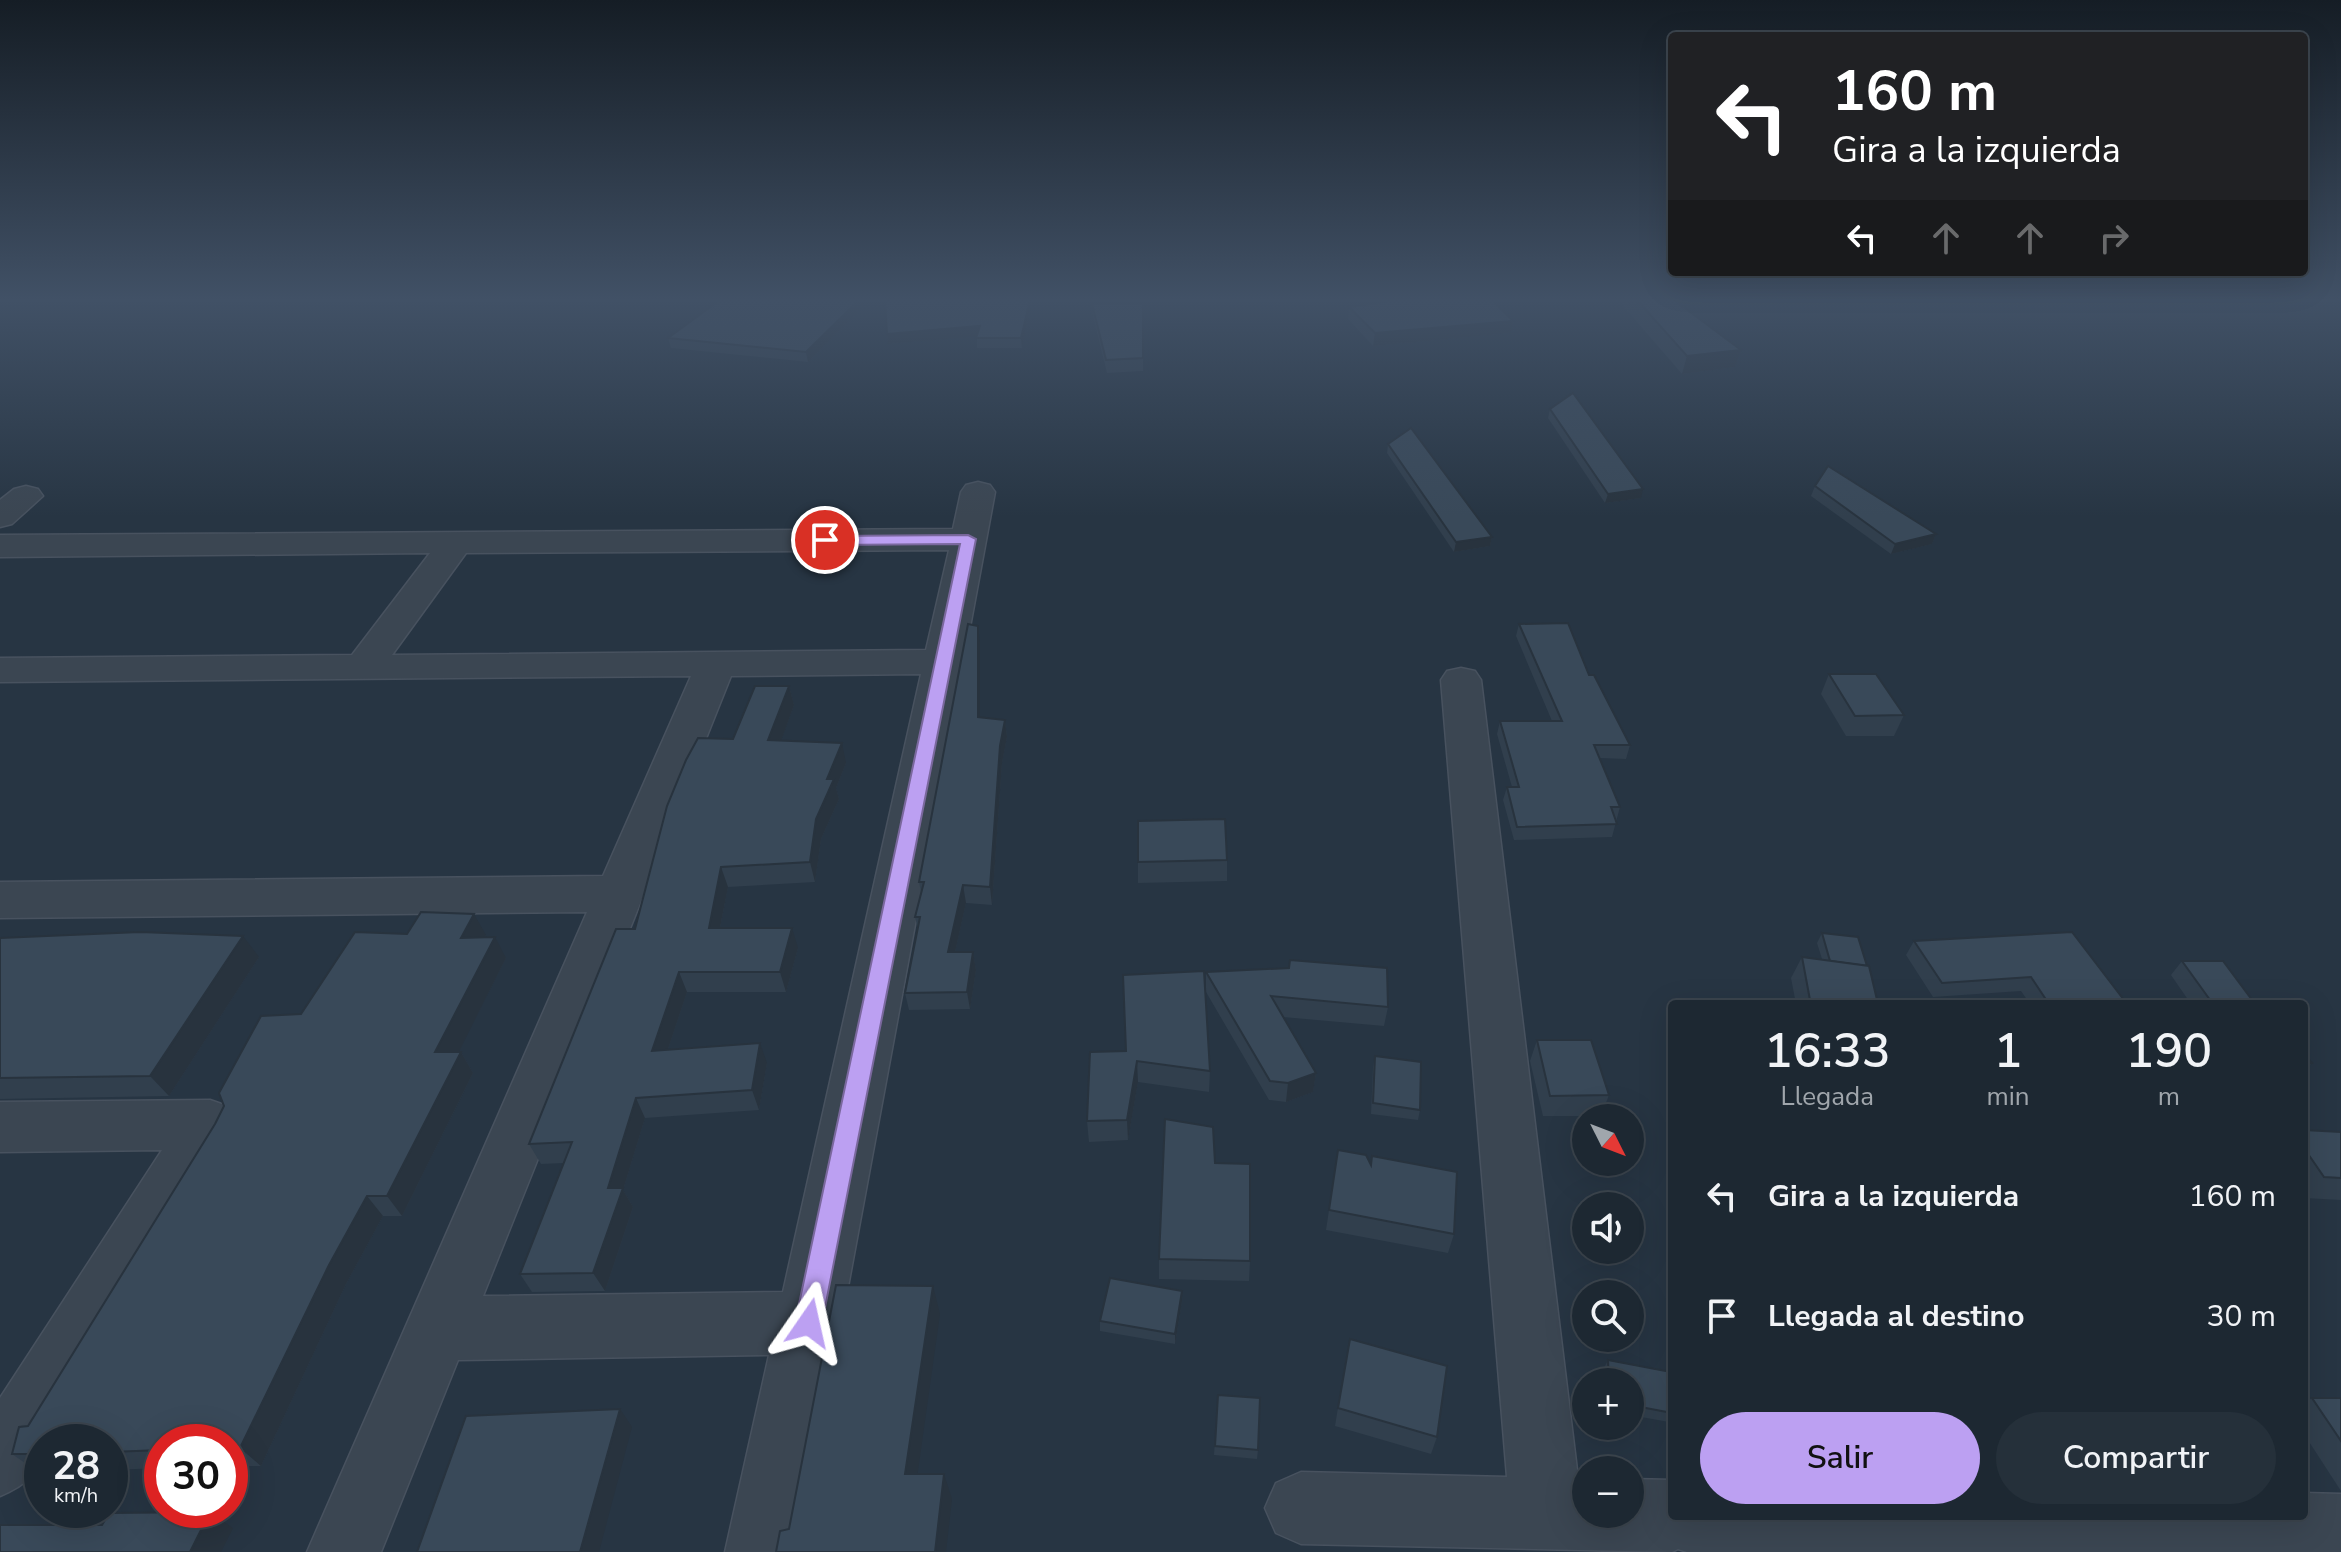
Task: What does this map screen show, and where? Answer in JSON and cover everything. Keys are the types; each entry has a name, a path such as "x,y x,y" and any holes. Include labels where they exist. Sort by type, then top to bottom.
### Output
{"street":[{"path":"0,546 456,543 973,516 762,1552"},
{"path":"363,667 456,543"},
{"path":"9,678 363,667 943,662"},
{"path":"344,1552 716,664"},
{"path":"1461,680 1546,1513"},
{"path":"0,900 620,894"},
{"path":"0,1127 210,1125 0,1461"},
{"path":"438,1328 809,1323"},
{"path":"1301,1508 1668,1516"},
{"path":"1872,1520 2341,1530"}],"building":[{"path":"1573,393 1643,489 1608,494 1550,409"},
{"path":"1411,428 1492,537 1456,542 1388,444"},
{"path":"1828,466 1936,534 1895,544 1815,486"},
{"path":"1568,623 1589,675 1594,675 1630,745 1594,745 1620,807 1611,807 1617,824 1517,827 1507,787 1519,787 1500,721 1562,721 1519,624"},
{"path":"968,624 978,626 978,717 1005,720 1000,746 990,887 963,885 948,952 973,952 967,992 905,993 920,917 915,917 924,882 919,882"},
{"path":"1829,674 1876,674 1904,715 1855,716"},
{"path":"755,686 789,686 768,740 842,743 827,779 834,779 816,819 810,862 721,867 709,928 792,928 780,972 679,972 652,1051 760,1043 752,1090 636,1098 608,1188 623,1188 593,1273 520,1274 572,1142 529,1144 616,929 635,929 667,806 686,760 698,738 733,739"},
{"path":"1225,819 1227,860 1138,862 1138,821"},
{"path":"421,912 474,914 461,938 495,937 435,1052 461,1052 387,1196 367,1196 329,1265 248,1432 248,1424 144,1424 144,1451 128,1451 128,1424 29,1424 215,1124 224,1106 219,1093 261,1016 301,1014 355,932 407,934"},
{"path":"140,932 243,936 150,1076 0,1078 0,938"},
{"path":"2072,932 2124,1000 2046,1000 2031,977 1942,983 1914,941"},
{"path":"1822,933 1858,937 1867,966 1830,961"},
{"path":"1802,957 1869,966 1877,1000 1810,1000"},
{"path":"1290,960 1387,968 1388,1007 1271,996 1316,1073 1288,1083 1270,1081 1206,972 1289,968"},
{"path":"2182,961 2223,961 2252,1000 2210,1000"},
{"path":"1204,971 1210,1071 1137,1061 1127,1120 1087,1121 1090,1052 1126,1051 1123,975"},
{"path":"1537,1040 1591,1040 1609,1095 1550,1096"},
{"path":"1375,1056 1421,1062 1420,1110 1373,1103"},
{"path":"1165,1119 1213,1127 1215,1163 1250,1164 1250,1261 1159,1259"},
{"path":"2308,1130 2341,1132 2341,1178 2324,1177 2308,1154"},
{"path":"1338,1150 1366,1155 1371,1165 1372,1156 1457,1172 1454,1234 1329,1210"},
{"path":"1110,1278 1182,1291 1175,1334 1100,1321"},
{"path":"836,1285 933,1286 905,1474 944,1474 935,1552 776,1552 780,1531 789,1529"},
{"path":"1350,1339 1447,1366 1437,1437 1338,1408"},
{"path":"1608,1360 1668,1371 1668,1412 1644,1408 1644,1368 1608,1368"},
{"path":"1218,1395 1260,1398 1258,1450 1215,1446"},
{"path":"2312,1398 2341,1398 2341,1441"},
{"path":"620,1409 580,1552 417,1552 466,1416"},
{"path":"24,1426 24,1454 12,1454 19,1427"},
{"path":"128,1513 144,1513 144,1528 202,1528 190,1552 0,1552 0,1525 24,1525 24,1528 128,1528"}],"route":[{"path":"809,1323 968,539 825,540"}]}
